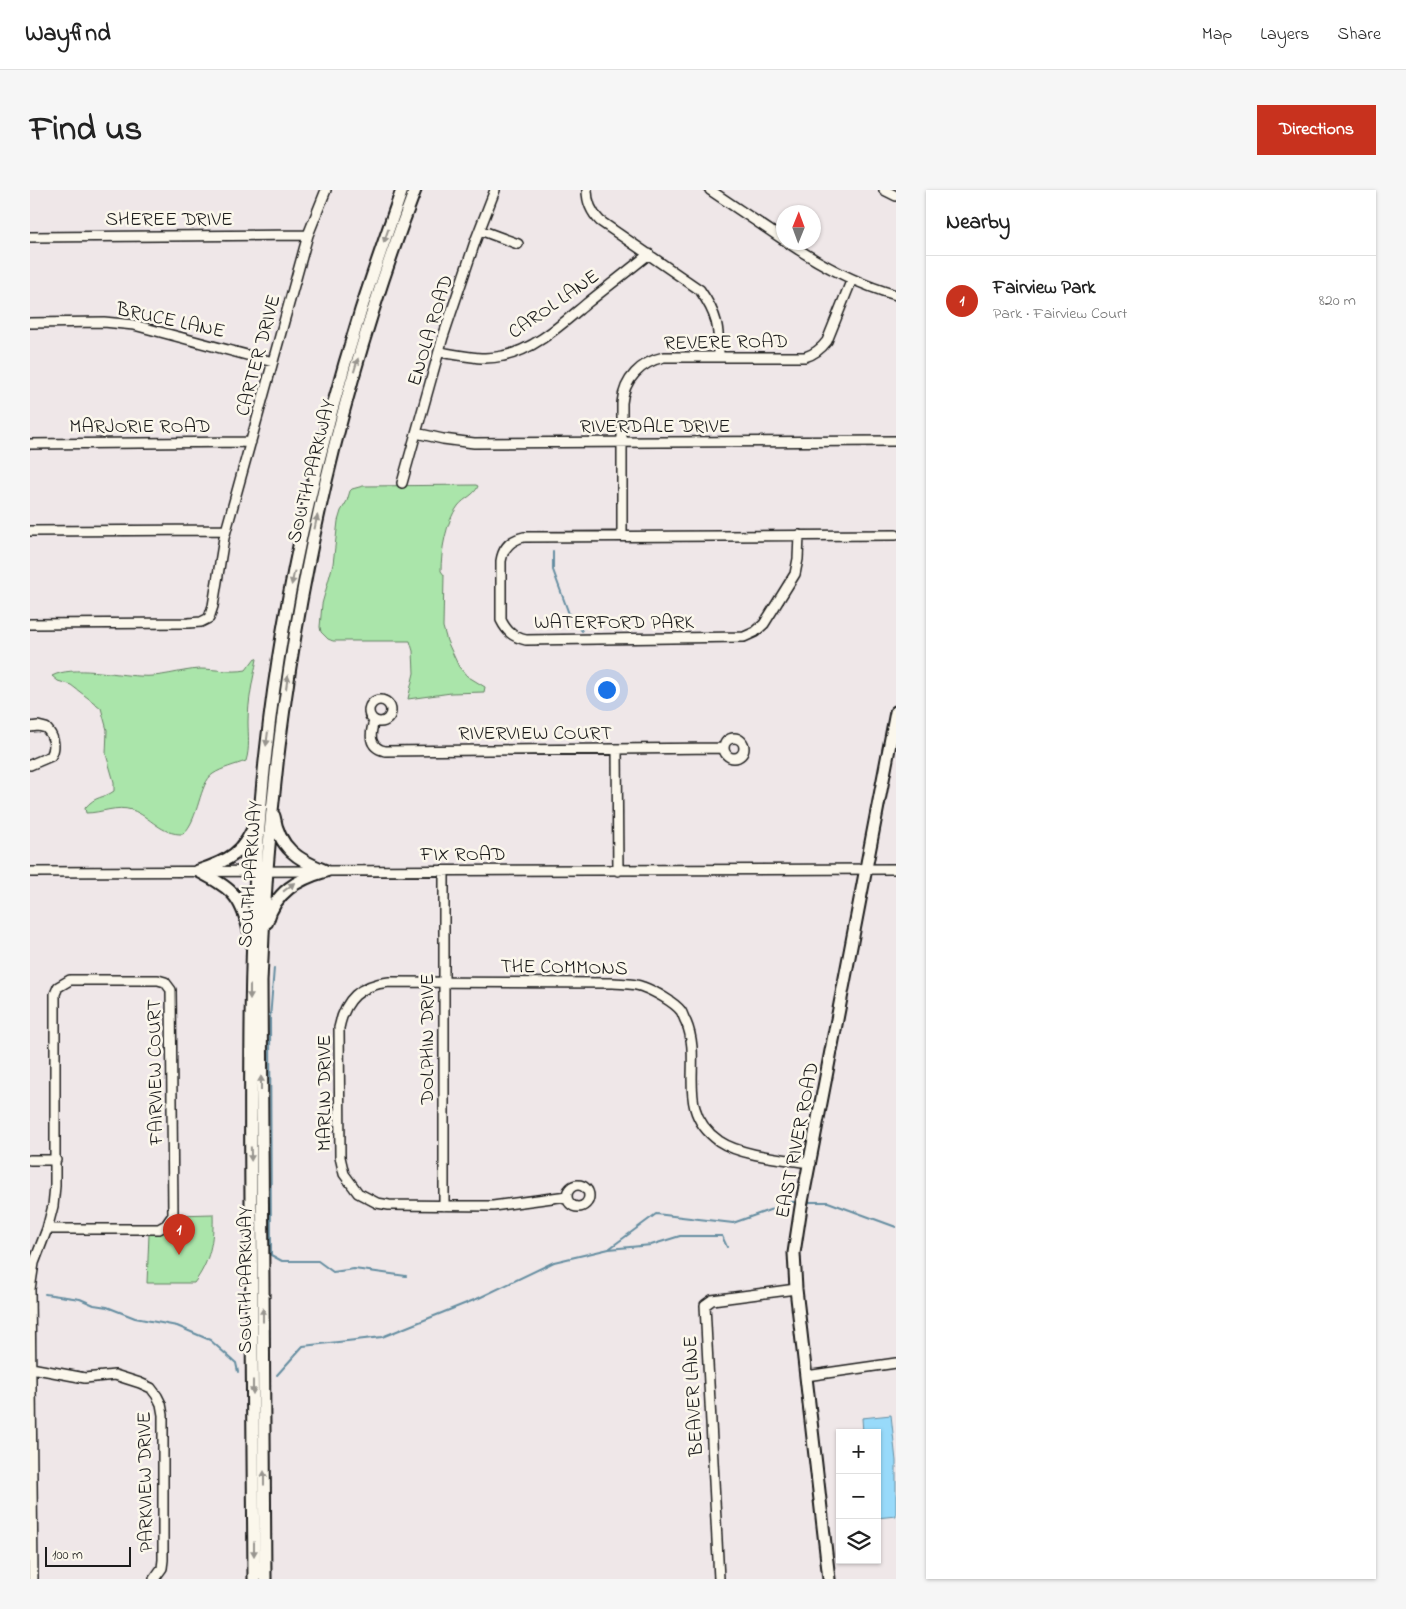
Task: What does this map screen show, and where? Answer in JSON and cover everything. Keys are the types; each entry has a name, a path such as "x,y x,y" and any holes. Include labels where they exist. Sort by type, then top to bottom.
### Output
{"main road":[{"name":"SOUTH PARKWAY","path":"254,1579 250,1107 261,871 261,809 266,752 279,655 308,507 347,358 402,190"},
{"name":"SOUTH PARKWAY","path":"261,871 290,662 318,509 357,362 385,272 415,190"},
{"name":"EAST RIVER ROAD","path":"829,1579 796,1289 794,1254 896,712"},
{"path":"272,800 278,830 292,853 326,871"},
{"path":"198,872 218,864 238,852 249,838 261,809"},
{"path":"257,944 269,915 282,892 295,882 326,871"},
{"path":"198,872 225,886 237,898 257,944"},
{"name":"SOUTH PARKWAY","path":"257,944 261,1110 265,1579"}],"street":[{"name":"CARTER DRIVE","path":"30,624 204,622 209,618 226,530 308,235 326,190"},
{"name":"ENOLA ROAD","path":"402,483 439,352 495,190"},
{"path":"587,190 589,207 594,215 700,290 709,304 718,328 719,357"},
{"path":"710,190 776,235"},
{"path":"884,190 896,196"},
{"path":"480,230 518,244"},
{"name":"SHEREE DRIVE","path":"30,237 308,235"},
{"path":"799,250 816,262 852,280 896,295"},
{"name":"CAROL LANE","path":"439,352 474,358 504,356 517,352 553,329 648,254"},
{"name":"REVERE ROAD","path":"622,536 623,395 627,384 637,370 644,364 664,357 805,357 818,352 827,341 852,280"},
{"name":"BRUCE LANE","path":"30,323 104,322 134,325 273,362"},
{"name":"RIVERDALE DRIVE","path":"416,433 443,440 474,443 896,441"},
{"name":"MARJORIE ROAD","path":"30,444 251,442"},
{"path":"30,531 226,530"},
{"name":"WATERFORD PARK","path":"799,535 795,574 764,624 755,632 744,637 526,640 512,635 504,626 500,615 500,561 502,553 508,544 519,538 622,536 799,535 896,535"},
{"name":"RIVERVIEW COURT","path":"374,720 370,734 371,739 376,748 384,751 724,748"},
{"path":"30,728 38,726 46,728 54,740 54,748 51,756 30,765"},
{"path":"617,749 618,870"},
{"name":"FIX ROAD","path":"30,872 896,869"},
{"name":"DOLPHIN DRIVE","path":"444,871 444,1206"},
{"name":"FAIRVIEW COURT","path":"70,980 158,980 165,982 170,987 172,994 172,1218 166,1225 155,1230 47,1229 53,1206 56,1160 56,990 61,984 70,980"},
{"name":"THE COMMONS","path":"444,982 613,982 642,986 666,999 681,1011 689,1028 691,1037 693,1102 700,1120 707,1129 720,1142 740,1150 811,1163"},
{"name":"MARLIN DRIVE","path":"444,982 378,983 360,991 347,1004 340,1028 340,1157 348,1181 358,1193 372,1201 389,1205 493,1206 567,1196"},
{"path":"30,1160 56,1160"},
{"path":"33,1579 30,1289 34,1264 47,1229"},
{"name":"BEAVER LANE","path":"719,1579 705,1305 712,1300 796,1289"},
{"path":"806,1376 896,1362"},
{"name":"PARKVIEW DRIVE","path":"31,1368 85,1378 110,1375 121,1376 148,1386 157,1396 163,1414 163,1560 162,1568 154,1579"}],"green space":[{"path":"363,486 478,486 474,492 460,503 454,512 445,537 441,571 444,575 443,627 459,667 467,676 485,687 484,692 451,693 408,699 414,673 413,651 410,641 333,641 321,632 322,604 333,564 341,511 350,491"},
{"path":"255,658 257,659 249,706 246,761 220,770 208,779 192,820 183,834 168,832 132,810 115,809 86,813 85,808 89,804 114,791 114,782 106,754 107,730 101,708 71,685 58,681 52,676 71,671 147,676 200,669 240,671 246,670"},
{"path":"213,1214 213,1233 210,1250 204,1267 194,1283 147,1283 149,1234 167,1230 175,1220 176,1215"}],"water":[{"path":"891,1415 896,1461 896,1516 881,1518 881,1429 863,1429 862,1418"}],"waterway":[{"path":"553,551 553,570 569,614 582,631"},
{"path":"274,968 270,1019 271,1255 282,1261 318,1261 333,1272 354,1269 406,1276"},
{"path":"610,1248 656,1214 733,1223 792,1202 798,1202"},
{"path":"808,1202 828,1202 896,1227"},
{"path":"277,1375 303,1346 382,1337 479,1298 554,1262 609,1249 651,1245 680,1236 722,1236 727,1247"},
{"path":"45,1294 80,1299 135,1318 177,1326 210,1340 236,1363 238,1372"}],"place":[{"name":"Fairview Park","path":"179,1255"}]}
